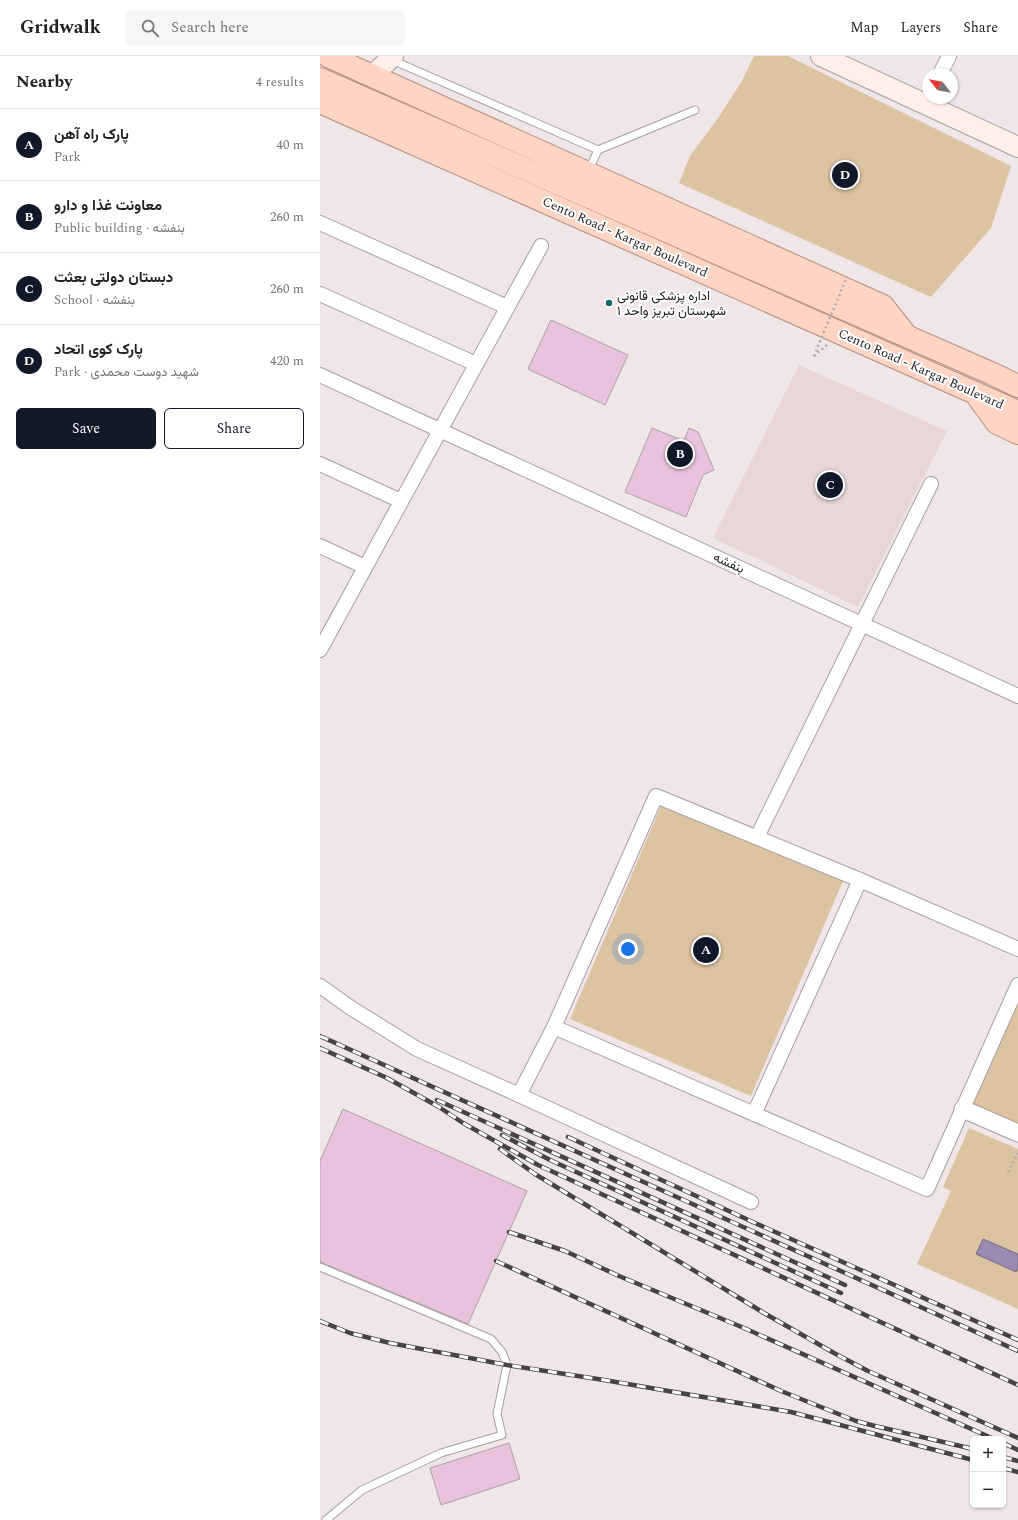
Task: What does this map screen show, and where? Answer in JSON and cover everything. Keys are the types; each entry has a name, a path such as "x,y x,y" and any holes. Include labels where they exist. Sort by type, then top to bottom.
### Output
{"highway":[{"path":"328,56 883,306 909,338"},
{"name":"Cento Road - Kargar Boulevard","path":"320,79 1018,386"},
{"name":"Cento Road - Kargar Boulevard","path":"320,102 1018,412"},
{"path":"993,374 1018,381"},
{"path":"974,392 997,423 1018,433"}],"main road":[{"path":"821,56 922,99"},
{"path":"372,76 391,57"},
{"path":"933,104 1018,147"}],"street":[{"path":"943,68 949,56"},
{"path":"320,223 507,308"},
{"path":"320,650 326,625 365,567 541,246"},
{"path":"320,294 476,364"},
{"name":"بنفشه","path":"320,375 1018,696"},
{"path":"320,464 401,501"},
{"path":"757,837 931,484"},
{"path":"320,546 365,567"},
{"path":"520,1095 554,1027 656,796 860,880 1018,949"},
{"path":"754,1114 860,880"},
{"path":"554,1027 926,1189 1018,985"},
{"path":"320,986 351,1008 417,1049 751,1202"},
{"path":"963,1108 1018,1133"}],"lane":[{"path":"391,57 598,150"},
{"path":"588,173 598,150 694,110"},
{"path":"320,1267 491,1339 502,1352 507,1365 497,1414 502,1435 441,1453 362,1490 326,1520"}],"path":[{"path":"814,356 846,280"},
{"path":"1008,1172 1018,1153"}],"shaded area":[{"path":"754,56 788,56 1011,166 991,228 931,297 679,183 690,156 718,118 742,81"},
{"path":"799,365 947,431 858,607 713,538"},
{"path":"662,804 843,881 751,1096 570,1019"},
{"path":"1018,994 1018,1127 968,1106"},
{"path":"969,1128 1018,1149 1018,1309 917,1264 951,1191 943,1187"},
{"path":"983,1239 1018,1254 1018,1269 1016,1272 976,1254"}],"building":[{"path":"551,320 628,355 605,405 528,369"},
{"path":"652,428 684,441 689,428 698,432 714,470 703,475 686,517 625,492"},
{"path":"343,1109 527,1191 468,1324 320,1262 320,1161"},
{"path":"509,1443 520,1479 441,1505 430,1468"}],"railway":[{"path":"320,1036 1018,1351"},
{"path":"320,1048 387,1078 538,1165 1018,1385"},
{"path":"437,1100 845,1285"},
{"path":"502,1135 550,1160 841,1293"},
{"path":"568,1137 755,1223 1018,1340"},
{"path":"500,1149 535,1174 764,1313 834,1353 868,1371 1018,1438"},
{"path":"509,1232 565,1251 619,1276 744,1328 987,1436"},
{"path":"496,1261 781,1391 856,1421 970,1448"},
{"path":"320,1321 350,1333 390,1343 507,1365 791,1412 970,1459"},
{"path":"1006,1444 1018,1450"},
{"path":"1006,1458 1018,1461"},
{"path":"1006,1469 1018,1472"}],"place":[{"name":"پارک کوی اتحاد","path":"845,175"},
{"name":"اداره پزشکی قانونی شهرستان تبریز واحد ۱","path":"609,303"},
{"name":"معاونت غذا و دارو","path":"680,454"},
{"name":"دبستان دولتی بعثت","path":"830,485"},
{"name":"پارک راه آهن","path":"706,950"}]}
